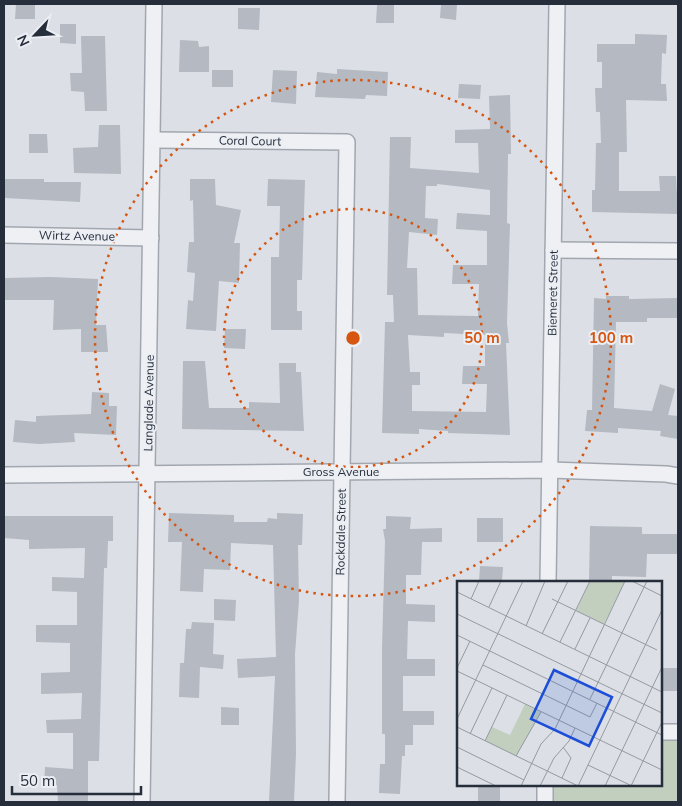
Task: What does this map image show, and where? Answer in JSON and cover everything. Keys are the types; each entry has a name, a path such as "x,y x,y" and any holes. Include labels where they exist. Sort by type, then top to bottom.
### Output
{"street":[{"name":"Langlade Avenue","path":"142,802 154,4"},
{"name":"Biemeret Street","path":"548,581 557,4"},
{"name":"Coral Court","path":"153,140 347,142"},
{"name":"Rockdale Street","path":"337,802 347,142"},
{"name":"Wirtz Avenue","path":"4,235 151,238"},
{"path":"553,250 678,251"},
{"name":"Gross Avenue","path":"4,475 550,470 678,476"},
{"path":"662,732 678,732"},
{"path":"545,786 545,802"}],"green space":[{"path":"662,732 678,732 678,802 545,802 545,786 662,786"}],"building":[{"path":"16,4 35,4 35,19 15,19"},
{"path":"441,4 457,4 456,20 440,18"},
{"path":"377,5 394,5 394,23 376,23"},
{"path":"238,8 260,8 259,30 238,29"},
{"path":"60,24 76,24 76,44 60,43"},
{"path":"635,34 667,35 666,54 662,53 661,84 666,84 667,101 626,100 627,152 619,152 619,191 660,191 659,176 676,176 678,214 592,212 592,190 595,190 596,143 601,143 600,112 596,112 595,88 602,88 602,62 597,62 597,44 635,44"},
{"path":"81,36 105,36 107,111 85,111 84,92 71,91 70,73 82,73"},
{"path":"180,40 198,41 199,47 209,46 209,72 179,72"},
{"path":"337,69 388,72 387,96 366,95 365,99 315,97 317,72 337,74"},
{"path":"212,70 233,70 233,87 212,87"},
{"path":"273,70 297,71 296,104 271,102"},
{"path":"459,84 481,85 480,99 458,98"},
{"path":"510,95 511,154 508,154 507,223 510,224 507,323 509,343 506,343 510,435 448,433 448,431 419,429 419,434 382,433 385,322 394,322 393,295 387,295 390,137 411,137 410,168 479,173 478,143 455,143 455,130 490,129 489,96","holes":["437,184 490,190 490,215 457,213 456,229 487,231 487,265 453,265 452,284 479,284 478,316 418,315 417,268 407,268 409,232 437,235 438,219 425,218 426,186 437,186","444,333 485,335 485,366 463,366 462,384 487,384 486,412 412,411 412,385 420,385 420,372 410,372 408,335 444,337"]},
{"path":"99,125 120,125 121,174 74,173 73,148 98,147"},
{"path":"29,134 47,134 48,153 29,153"},
{"path":"4,179 44,179 44,182 81,182 80,202 4,198"},
{"path":"190,179 215,179 216,205 241,210 234,243 240,243 239,283 219,281 216,331 186,329 188,300 193,301 195,273 187,272 189,242 194,242 193,200 190,201"},
{"path":"268,179 305,180 302,280 297,280 297,311 302,311 302,330 271,330 271,257 279,257 280,206 267,206"},
{"path":"4,278 98,279 96,325 106,325 108,352 81,352 81,329 53,330 54,300 4,300"},
{"path":"606,296 629,296 629,299 678,298 678,318 647,318 647,322 616,322 614,408 652,411 660,384 675,389 668,415 678,416 678,439 660,436 661,431 618,428 618,433 585,431 587,410 592,410 594,298 606,299"},
{"path":"225,329 246,329 245,349 224,348"},
{"path":"183,361 205,361 209,408 249,408 249,402 280,403 279,363 296,363 296,372 301,372 304,431 182,429"},
{"path":"92,392 109,393 109,406 117,406 116,435 74,433 75,442 39,444 13,442 15,420 36,422 36,416 91,414"},
{"path":"169,513 234,515 234,522 267,522 268,518 277,519 277,513 303,514 302,545 298,545 299,600 295,654 296,753 294,802 269,802 275,676 238,678 237,659 276,657 273,545 231,543 230,570 204,569 203,592 180,591 182,542 168,542"},
{"path":"4,516 113,516 113,541 108,541 107,568 104,568 99,761 88,761 88,802 58,802 57,785 44,784 45,767 73,769 73,733 47,733 46,720 81,719 82,693 41,694 41,673 70,672 70,643 36,642 36,625 77,625 77,592 52,591 52,577 84,578 85,548 29,549 29,540 4,538"},
{"path":"386,516 411,517 410,529 442,528 442,542 422,542 421,575 406,575 406,604 435,605 435,622 408,621 407,659 435,659 435,676 403,676 403,711 434,711 434,725 413,725 413,745 405,745 405,756 402,756 400,794 379,793 380,764 385,764 385,734 382,734 382,648 385,541 383,529 386,529"},
{"path":"477,518 503,518 503,542 477,542"},
{"path":"590,526 642,527 642,534 678,534 678,554 647,554 646,577 612,576 612,581 589,581"},
{"path":"480,566 503,567 502,581 479,581"},
{"path":"214,599 236,600 235,621 214,620"},
{"path":"192,622 214,623 213,654 224,655 223,669 200,667 199,698 179,697 180,663 184,663 186,629 191,629"},
{"path":"662,668 678,668 678,691 662,691"},
{"path":"221,707 239,708 239,725 221,725"},
{"path":"478,786 500,786 500,802 478,802"}]}
